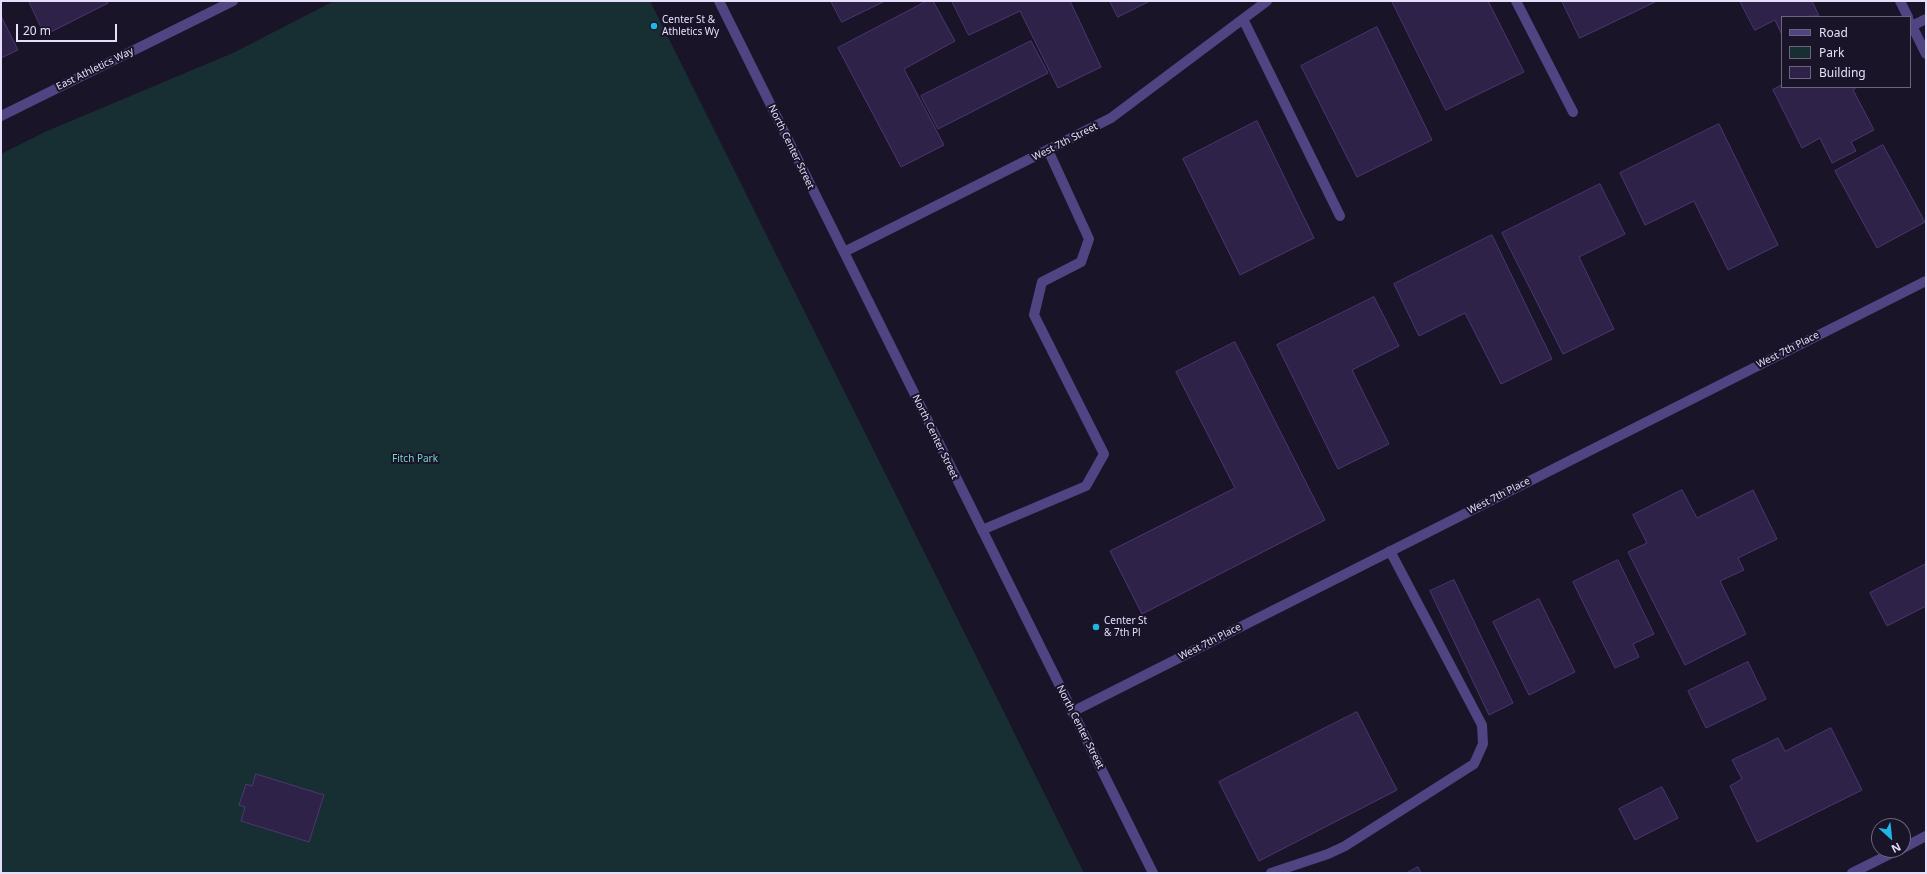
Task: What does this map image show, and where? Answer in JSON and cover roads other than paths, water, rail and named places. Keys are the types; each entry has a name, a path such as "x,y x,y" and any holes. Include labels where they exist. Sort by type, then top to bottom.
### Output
{"street":[{"name":"East Athletics Way","path":"1,116 233,1"},
{"name":"North Center Street","path":"719,1 1153,873"},
{"name":"West 7th Street","path":"844,252 1111,118 1267,1"},
{"path":"1516,1 1573,112"},
{"path":"1900,1 1908,16"},
{"path":"1243,19 1340,216"},
{"path":"1911,21 1926,19"},
{"path":"1911,23 1926,54"},
{"path":"982,530 1086,486 1104,454 1034,315 1042,282 1081,262 1089,239 1048,150"},
{"name":"West 7th Place","path":"1072,712 1926,280"},
{"path":"1271,873 1323,856 1345,846 1474,764 1483,744 1482,725 1390,551"},
{"path":"1911,844 1926,836"},
{"path":"1852,873 1882,858"}],"place":[{"name":"Center St & Athletics Wy","path":"654,26"},
{"name":"Center St & 7th Pl","path":"1096,627"}],"park label":[{"name":"Fitch Park","path":"415,459"}]}
